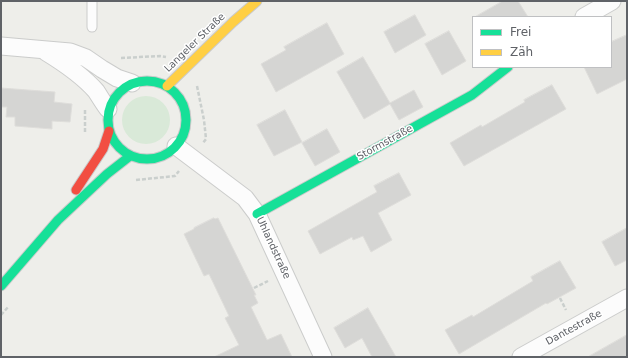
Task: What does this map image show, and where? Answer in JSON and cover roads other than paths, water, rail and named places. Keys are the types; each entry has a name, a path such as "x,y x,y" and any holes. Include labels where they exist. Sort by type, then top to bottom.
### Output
{"street":[{"name":"Langeler Straße","path":"167,86 233,22 257,1"},
{"path":"586,16 612,1"},
{"path":"1,46 70,52 86,58 102,70 117,78 132,83"},
{"path":"41,49 64,62 84,79 96,91 108,109"},
{"name":"Stormstraße","path":"257,214 472,95 507,68"},
{"path":"141,80 159,82 167,86 176,93 186,114 186,125 176,146 167,154 155,158 143,159 130,156 123,152 112,139 109,131 107,120 108,109 113,98 121,89 141,80"},
{"path":"58,220 103,149 109,131"},
{"name":"Uhlandstraße","path":"176,146 246,198 257,214 323,357"},
{"path":"1,286 58,220 107,174 130,156"},
{"name":"Dantestraße","path":"521,357 627,298"}],"lane":[{"path":"92,1 92,27"}]}
